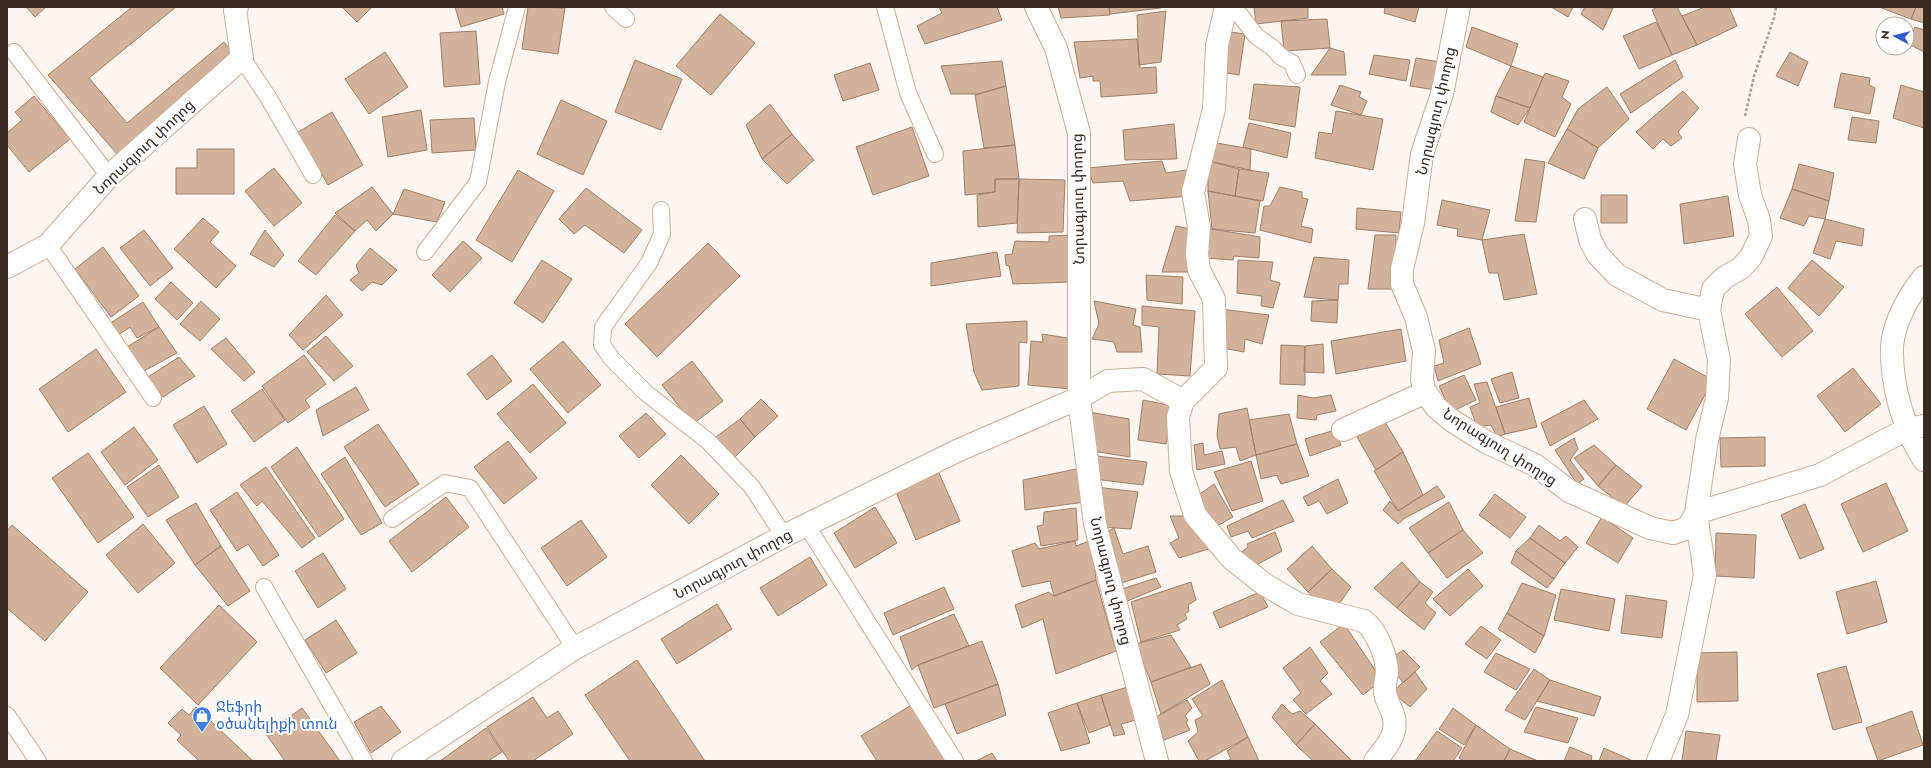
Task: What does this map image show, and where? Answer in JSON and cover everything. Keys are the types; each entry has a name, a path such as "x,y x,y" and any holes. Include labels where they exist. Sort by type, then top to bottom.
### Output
{"street":[{"path":"237,7 235,10 242,58"},
{"name":"Նորագյուղ փողոց","path":"1036,7 1056,48 1079,133 1079,398 1095,524 1157,761"},
{"path":"1226,7 1218,45 1214,109 1193,192 1199,227 1197,254 1199,270 1214,299 1216,368 1183,400 1178,417 1181,471 1195,515 1232,558 1264,584 1298,604 1364,622 1376,633 1386,667 1385,691 1395,717 1395,724 1391,740 1375,761"},
{"name":"Նորագյուղ փողոց","path":"1459,7 1442,94 1422,154 1413,223 1402,269 1402,284 1416,316 1423,344 1422,379 1426,392 1436,407 1451,420 1486,442 1535,465 1569,491 1632,521 1650,528 1673,533 1688,528 1696,513"},
{"name":"Նորագյուղ փողոց","path":"7,267 48,245 110,176 242,58"},
{"name":"Նորագյուղ փողոց","path":"1658,761 1677,715 1705,575 1696,513 1707,440 1717,398 1719,360 1709,310 1713,289 1724,278 1741,268 1751,257 1761,236 1759,220 1750,195 1745,164 1749,138"},
{"path":"1585,219 1590,240 1598,255 1617,275 1664,300 1709,310"},
{"path":"1924,277 1901,312 1892,345 1894,381 1915,427 1924,460"},
{"name":"Նորագյուղ փողոց","path":"404,761 574,648 784,536 959,450 1079,398 1108,381 1143,379 1183,400"},
{"path":"1343,430 1426,392"},
{"path":"1696,513 1820,475 1915,427"}],"lane":[{"path":"424,252 478,182 497,82 518,7"},
{"path":"613,7 626,20"},
{"path":"885,7 908,93 935,154"},
{"path":"1234,7 1256,36 1273,48 1280,56 1292,63 1298,75"},
{"path":"14,52 110,176"},
{"path":"242,58 268,96 312,175"},
{"path":"661,210 662,234 649,263 603,327 602,345 612,359 646,393 708,441 752,487 784,536"},
{"path":"48,245 153,398"},
{"path":"392,519 445,483 470,488 574,648"},
{"path":"807,526 955,761"},
{"path":"264,587 364,761"},
{"path":"7,715 38,761"}],"path":[{"path":"1749,138 1744,120 1754,76 1774,18 1776,7"}],"building":[{"path":"26,7 46,7 35,17"},
{"path":"132,7 176,7 89,78 127,123 224,42 236,56 118,155 48,75"},
{"path":"342,7 372,7 357,22"},
{"path":"455,7 502,7 504,14 461,27"},
{"path":"528,7 565,8 558,54 522,49"},
{"path":"939,7 997,7 1002,20 925,44 917,26 942,13"},
{"path":"1058,7 1109,7 1110,15 1061,18"},
{"path":"1109,7 1161,7 1161,8 1110,14"},
{"path":"1308,7 1308,18 1256,24 1254,8"},
{"path":"1385,7 1419,7 1415,22 1384,13"},
{"path":"1551,7 1573,7 1568,17"},
{"path":"1585,7 1613,8 1603,30 1581,14"},
{"path":"1657,7 1677,7 1697,45 1672,55 1652,10"},
{"path":"1705,7 1729,7 1737,26 1697,45 1682,16"},
{"path":"1879,7 1916,7 1912,16 1903,16"},
{"path":"1916,7 1924,7 1924,23 1915,20 1915,16 1912,16"},
{"path":"1166,11 1161,62 1139,65 1137,15"},
{"path":"720,14 755,43 711,95 676,66"},
{"path":"1327,19 1330,48 1284,51 1281,21"},
{"path":"1656,22 1672,55 1639,69 1623,36"},
{"path":"1472,27 1518,44 1511,66 1466,47"},
{"path":"1915,27 1924,30 1924,52 1915,47"},
{"path":"476,31 480,84 444,87 440,33"},
{"path":"1223,31 1245,34 1239,75 1220,72"},
{"path":"1137,39 1140,68 1156,67 1157,93 1101,97 1100,81 1093,81 1093,76 1080,78 1074,42"},
{"path":"1330,48 1344,52 1346,75 1311,75"},
{"path":"385,52 408,87 369,114 345,79"},
{"path":"1790,52 1808,62 1798,86 1776,76"},
{"path":"1374,55 1410,60 1406,81 1369,74"},
{"path":"1416,58 1440,62 1436,90 1410,86"},
{"path":"635,60 682,79 661,130 615,112"},
{"path":"1675,60 1683,77 1631,113 1620,94"},
{"path":"1002,61 1006,86 978,94 951,94 941,66"},
{"path":"870,63 879,90 843,101 834,75"},
{"path":"1511,66 1543,77 1530,108 1496,96"},
{"path":"1545,73 1569,81 1562,97 1571,104 1555,137 1524,122"},
{"path":"1841,73 1870,78 1869,85 1875,88 1870,114 1834,107"},
{"path":"1254,84 1300,87 1295,127 1249,119"},
{"path":"1340,85 1361,92 1359,97 1367,101 1361,115 1331,105"},
{"path":"1901,85 1924,92 1924,128 1893,118"},
{"path":"1006,86 1015,145 984,148 975,95"},
{"path":"1607,87 1629,119 1598,148 1567,129 1578,109"},
{"path":"1683,91 1699,108 1678,132 1682,138 1671,146 1663,139 1653,149 1636,132"},
{"path":"34,96 70,139 29,172 7,145 7,133 22,120 15,112"},
{"path":"1496,96 1530,108 1518,125 1491,112"},
{"path":"561,100 607,121 583,175 537,154"},
{"path":"770,104 792,134 762,159 746,125"},
{"path":"421,110 427,150 388,157 382,117"},
{"path":"1336,111 1383,119 1373,170 1315,158 1319,132 1332,134"},
{"path":"332,112 363,165 328,185 298,132"},
{"path":"1852,117 1879,121 1876,143 1848,140"},
{"path":"474,118 476,150 432,153 430,120"},
{"path":"1249,123 1291,133 1287,158 1243,147"},
{"path":"1174,124 1177,159 1125,160 1123,130"},
{"path":"912,127 929,176 873,195 856,147"},
{"path":"1567,129 1598,148 1584,179 1548,163"},
{"path":"792,134 814,160 787,184 762,159"},
{"path":"1211,142 1251,149 1250,170 1208,161"},
{"path":"1015,145 1019,179 995,179 995,192 965,195 963,151"},
{"path":"197,149 234,149 234,194 176,194 176,168 197,168"},
{"path":"1525,159 1545,162 1536,222 1515,221"},
{"path":"1162,161 1166,173 1187,170 1190,196 1130,201 1123,181 1093,183 1088,168"},
{"path":"1208,161 1239,169 1235,196 1208,191"},
{"path":"1799,164 1834,173 1829,201 1792,189"},
{"path":"274,168 302,203 274,226 245,191"},
{"path":"1239,169 1269,173 1263,201 1235,196"},
{"path":"518,170 554,191 512,262 476,240"},
{"path":"995,179 1019,179 1017,223 978,227 977,195 995,192"},
{"path":"1019,179 1065,180 1063,232 1017,233"},
{"path":"372,187 393,214 376,231 367,220 355,231 335,213"},
{"path":"1280,187 1302,192 1302,198 1308,199 1301,226 1313,229 1311,243 1260,230 1264,206 1270,206"},
{"path":"586,188 642,230 624,253 585,225 574,234 559,219"},
{"path":"404,189 445,202 437,222 393,214"},
{"path":"1792,189 1829,201 1825,219 1809,216 1804,226 1780,218"},
{"path":"1208,191 1260,201 1255,233 1212,229"},
{"path":"1601,195 1627,195 1627,223 1601,223"},
{"path":"1728,196 1734,236 1684,244 1680,204"},
{"path":"1442,200 1490,210 1482,240 1457,236 1458,229 1437,225"},
{"path":"1357,208 1401,212 1399,233 1356,229"},
{"path":"335,215 355,231 316,275 298,261"},
{"path":"203,218 219,232 210,242 236,266 216,288 174,249"},
{"path":"1825,219 1864,229 1862,246 1836,241 1830,259 1813,253"},
{"path":"1176,226 1195,230 1190,272 1162,272"},
{"path":"1206,228 1260,237 1259,258 1234,256 1233,260 1204,258"},
{"path":"144,230 173,268 150,286 120,248"},
{"path":"265,230 284,255 274,267 250,254"},
{"path":"1524,234 1537,294 1504,300 1498,273 1489,273 1482,240"},
{"path":"1074,235 1072,282 1013,284 1009,266 1006,265 1005,255 1012,254 1015,241 1049,242 1049,236"},
{"path":"1375,235 1396,235 1395,289 1368,289"},
{"path":"463,241 482,258 450,292 432,275"},
{"path":"708,243 740,276 657,357 625,324"},
{"path":"103,247 139,296 111,317 75,269"},
{"path":"370,248 397,270 382,285 372,282 362,291 350,280 359,273 356,265"},
{"path":"997,252 1001,276 931,286 931,263"},
{"path":"1314,257 1349,260 1348,284 1339,284 1338,300 1304,297"},
{"path":"542,260 572,279 543,323 514,303"},
{"path":"1238,260 1273,262 1270,280 1280,283 1273,308 1261,306 1262,296 1237,293"},
{"path":"1812,260 1844,287 1819,316 1788,288"},
{"path":"1146,275 1183,277 1182,304 1147,300"},
{"path":"171,282 193,303 177,320 155,299"},
{"path":"1777,287 1813,331 1782,357 1745,314"},
{"path":"326,295 343,315 303,350 289,335"},
{"path":"1338,300 1337,323 1311,321 1312,301"},
{"path":"201,301 220,319 200,341 180,324"},
{"path":"1094,301 1136,309 1133,325 1140,327 1142,352 1117,352 1114,342 1092,339 1099,324"},
{"path":"143,302 159,327 137,338 130,327 117,336 112,322"},
{"path":"1142,306 1195,311 1190,376 1157,374 1159,327 1142,325"},
{"path":"1221,309 1269,315 1262,344 1245,339 1244,352 1222,348"},
{"path":"1027,321 1027,343 1019,342 1019,386 982,390 974,372 966,324"},
{"path":"159,327 177,353 142,372 127,347"},
{"path":"1469,328 1481,364 1438,381 1434,366 1444,363 1439,340"},
{"path":"1401,329 1406,361 1336,374 1331,341"},
{"path":"1042,334 1074,339 1071,389 1028,385 1031,341 1043,342"},
{"path":"326,336 353,366 334,381 307,352"},
{"path":"226,338 255,372 244,381 211,349"},
{"path":"563,341 601,385 568,413 530,369"},
{"path":"1323,344 1324,373 1304,372 1305,346"},
{"path":"1281,345 1305,346 1305,385 1280,384"},
{"path":"96,349 126,392 68,432 39,389"},
{"path":"304,355 326,384 305,400 310,407 288,423 262,386"},
{"path":"492,355 512,381 487,400 467,374"},
{"path":"179,357 195,376 163,397 148,377"},
{"path":"1674,359 1713,380 1686,430 1647,409"},
{"path":"692,361 723,401 693,424 662,385"},
{"path":"1853,368 1881,404 1845,432 1817,396"},
{"path":"1512,372 1519,398 1500,403 1491,379"},
{"path":"1464,375 1476,400 1451,412 1439,386"},
{"path":"1487,382 1505,434 1497,437 1491,425 1477,427 1470,407 1480,403 1474,384"},
{"path":"533,384 566,423 530,453 497,414"},
{"path":"356,387 369,410 323,436 316,410"},
{"path":"262,389 285,420 254,442 231,411"},
{"path":"1298,395 1313,398 1331,395 1336,411 1317,415 1316,420 1297,418"},
{"path":"1529,398 1537,427 1505,434 1496,407"},
{"path":"761,399 778,416 755,437 740,419"},
{"path":"1143,400 1173,406 1166,444 1138,440"},
{"path":"1584,400 1598,419 1550,446 1541,423"},
{"path":"204,406 227,444 197,463 173,425"},
{"path":"1247,408 1256,455 1240,461 1236,447 1220,449 1217,435 1219,414"},
{"path":"1089,412 1129,419 1130,457 1092,451"},
{"path":"646,413 666,434 639,458 619,436"},
{"path":"1289,414 1297,444 1256,455 1249,420"},
{"path":"740,419 755,437 735,457 716,437"},
{"path":"1385,422 1403,452 1376,470 1357,437"},
{"path":"378,424 419,484 385,507 344,447"},
{"path":"134,427 158,460 125,485 101,452"},
{"path":"1335,430 1341,445 1310,456 1305,439"},
{"path":"1765,437 1765,466 1721,467 1720,438"},
{"path":"1574,438 1578,449 1570,460 1584,479 1577,484 1555,450"},
{"path":"508,441 537,478 504,504 474,467"},
{"path":"1203,443 1204,455 1222,451 1225,464 1197,470 1194,445"},
{"path":"1297,444 1309,476 1281,484 1277,475 1261,479 1256,455"},
{"path":"1594,445 1616,465 1598,486 1574,458"},
{"path":"297,447 344,519 319,537 271,467"},
{"path":"1403,452 1423,495 1398,511 1374,471"},
{"path":"88,453 134,517 98,543 52,478"},
{"path":"681,455 719,494 689,524 651,485"},
{"path":"1097,456 1147,462 1143,485 1094,479"},
{"path":"345,457 382,523 361,535 321,474"},
{"path":"1251,461 1263,501 1232,511 1214,472"},
{"path":"159,465 179,497 148,517 127,487"},
{"path":"1616,465 1642,486 1624,507 1598,486"},
{"path":"266,467 315,538 302,548 262,501 257,506 240,485"},
{"path":"1081,468 1085,502 1025,510 1023,480"},
{"path":"939,473 960,521 916,540 896,492"},
{"path":"1338,479 1348,503 1327,514 1319,501 1308,506 1303,497"},
{"path":"1886,483 1908,531 1863,552 1841,504"},
{"path":"1214,484 1233,517 1212,529 1197,496"},
{"path":"1437,486 1445,497 1405,518 1398,524 1383,510 1390,501 1398,511"},
{"path":"1096,487 1138,492 1131,529 1101,527"},
{"path":"237,492 279,555 263,566 248,544 237,551 210,510"},
{"path":"1495,494 1526,517 1510,538 1479,515"},
{"path":"446,497 469,527 412,572 389,541"},
{"path":"1283,500 1294,521 1252,538 1248,531 1231,537 1227,526"},
{"path":"1449,502 1463,530 1428,553 1409,528"},
{"path":"196,503 221,546 195,565 166,520"},
{"path":"1805,504 1824,549 1800,559 1781,515"},
{"path":"875,507 897,543 855,568 834,533"},
{"path":"1076,508 1078,540 1041,546 1037,526 1043,525 1044,512"},
{"path":"1170,516 1187,516 1215,547 1179,558 1170,543 1179,538"},
{"path":"1602,517 1633,538 1618,563 1586,543"},
{"path":"581,520 607,557 567,586 541,548"},
{"path":"143,524 175,563 138,593 106,555"},
{"path":"12,525 88,592 45,641 7,608 7,531"},
{"path":"1539,525 1560,541 1566,536 1578,547 1565,563 1530,538"},
{"path":"1114,528 1123,554 1148,546 1156,572 1118,584 1105,533"},
{"path":"1463,530 1483,553 1447,578 1428,553"},
{"path":"1275,532 1282,551 1251,568 1238,555 1248,547 1247,544"},
{"path":"1716,533 1756,535 1754,578 1715,576"},
{"path":"1530,538 1565,563 1554,579 1516,551"},
{"path":"1092,540 1096,580 1054,596 1050,581 1022,587 1012,551 1035,543 1039,549 1075,541 1076,546"},
{"path":"221,546 250,591 228,606 195,565"},
{"path":"1312,546 1332,569 1308,592 1287,569"},
{"path":"1516,551 1554,579 1547,588 1511,563"},
{"path":"323,553 346,589 318,608 295,571"},
{"path":"810,557 827,585 778,616 760,588"},
{"path":"1402,562 1420,582 1397,608 1374,588"},
{"path":"1332,569 1351,587 1337,607 1321,607 1308,592"},
{"path":"1468,569 1483,586 1450,616 1433,599"},
{"path":"1156,578 1161,587 1125,602 1122,589"},
{"path":"1096,580 1116,651 1056,674 1043,619 1022,628 1015,605 1049,592 1054,596"},
{"path":"1876,581 1887,622 1847,634 1836,592"},
{"path":"1191,582 1196,600 1188,605 1189,611 1185,614 1187,619 1177,625 1180,630 1141,642 1131,602"},
{"path":"1420,582 1433,592 1425,603 1436,613 1424,630 1397,608"},
{"path":"1522,583 1556,595 1544,636 1507,613"},
{"path":"944,587 954,609 893,635 884,613"},
{"path":"1561,589 1615,599 1609,631 1554,620"},
{"path":"1260,592 1268,607 1220,628 1213,612"},
{"path":"1626,595 1667,601 1662,638 1621,633"},
{"path":"717,604 732,629 677,664 661,639"},
{"path":"219,605 257,642 198,705 160,668"},
{"path":"1507,613 1544,636 1535,653 1498,629"},
{"path":"954,614 969,646 918,665 912,670 900,637"},
{"path":"336,620 357,653 326,673 305,640"},
{"path":"1344,624 1382,680 1363,695 1320,642"},
{"path":"1481,626 1501,640 1487,659 1465,644"},
{"path":"1171,635 1191,667 1151,682 1135,644"},
{"path":"982,641 998,684 934,708 918,665"},
{"path":"1310,647 1328,673 1320,681 1332,694 1306,714 1293,700 1301,693 1283,668"},
{"path":"1403,650 1420,667 1403,683 1388,661"},
{"path":"1737,652 1738,701 1697,702 1697,653"},
{"path":"1496,653 1530,669 1516,690 1484,672"},
{"path":"637,660 705,761 630,761 585,695"},
{"path":"1201,664 1210,684 1161,714 1151,682"},
{"path":"1846,666 1862,722 1833,730 1817,674"},
{"path":"1534,669 1550,680 1525,720 1505,710"},
{"path":"1415,672 1427,689 1410,707 1392,692"},
{"path":"1222,680 1248,737 1205,761 1199,761 1188,741 1198,732 1195,720 1203,716 1192,699"},
{"path":"1550,680 1601,697 1594,716 1537,701"},
{"path":"998,684 1006,715 957,734 945,704"},
{"path":"1131,686 1140,719 1121,724 1125,734 1114,736 1101,695"},
{"path":"1101,695 1110,725 1089,733 1077,703"},
{"path":"533,697 547,718 558,711 573,734 533,761 509,761 487,727"},
{"path":"1187,700 1192,708 1185,716 1188,720 1186,723 1190,730 1164,740 1156,717"},
{"path":"1077,703 1090,743 1061,751 1048,713"},
{"path":"913,704 948,761 877,761 861,736"},
{"path":"1282,704 1292,714 1300,711 1315,724 1296,745 1272,717"},
{"path":"381,706 401,732 371,753 354,722"},
{"path":"196,707 253,761 199,761 177,740 181,735 168,723 182,709 189,715"},
{"path":"1536,707 1578,718 1568,743 1524,732"},
{"path":"302,708 340,761 285,761 266,734"},
{"path":"1453,708 1476,725 1464,745 1439,729"},
{"path":"1912,711 1923,745 1878,761 1866,728"},
{"path":"1315,724 1352,761 1313,761 1296,745"},
{"path":"1476,725 1510,749 1504,761 1464,761 1459,758"},
{"path":"486,728 502,752 488,761 440,761"},
{"path":"1437,731 1462,748 1453,761 1415,761"},
{"path":"1686,731 1720,735 1716,761 1682,761"},
{"path":"1248,737 1259,761 1227,761 1231,759 1227,751"},
{"path":"1570,747 1592,756 1591,761 1564,761"},
{"path":"1604,748 1633,761 1599,761"},
{"path":"1510,749 1538,761 1504,761"},
{"path":"992,753 997,761 976,761"}],"place":[{"name":"Ջեֆրի օծանելիքի տուն","path":"202,733"}]}
